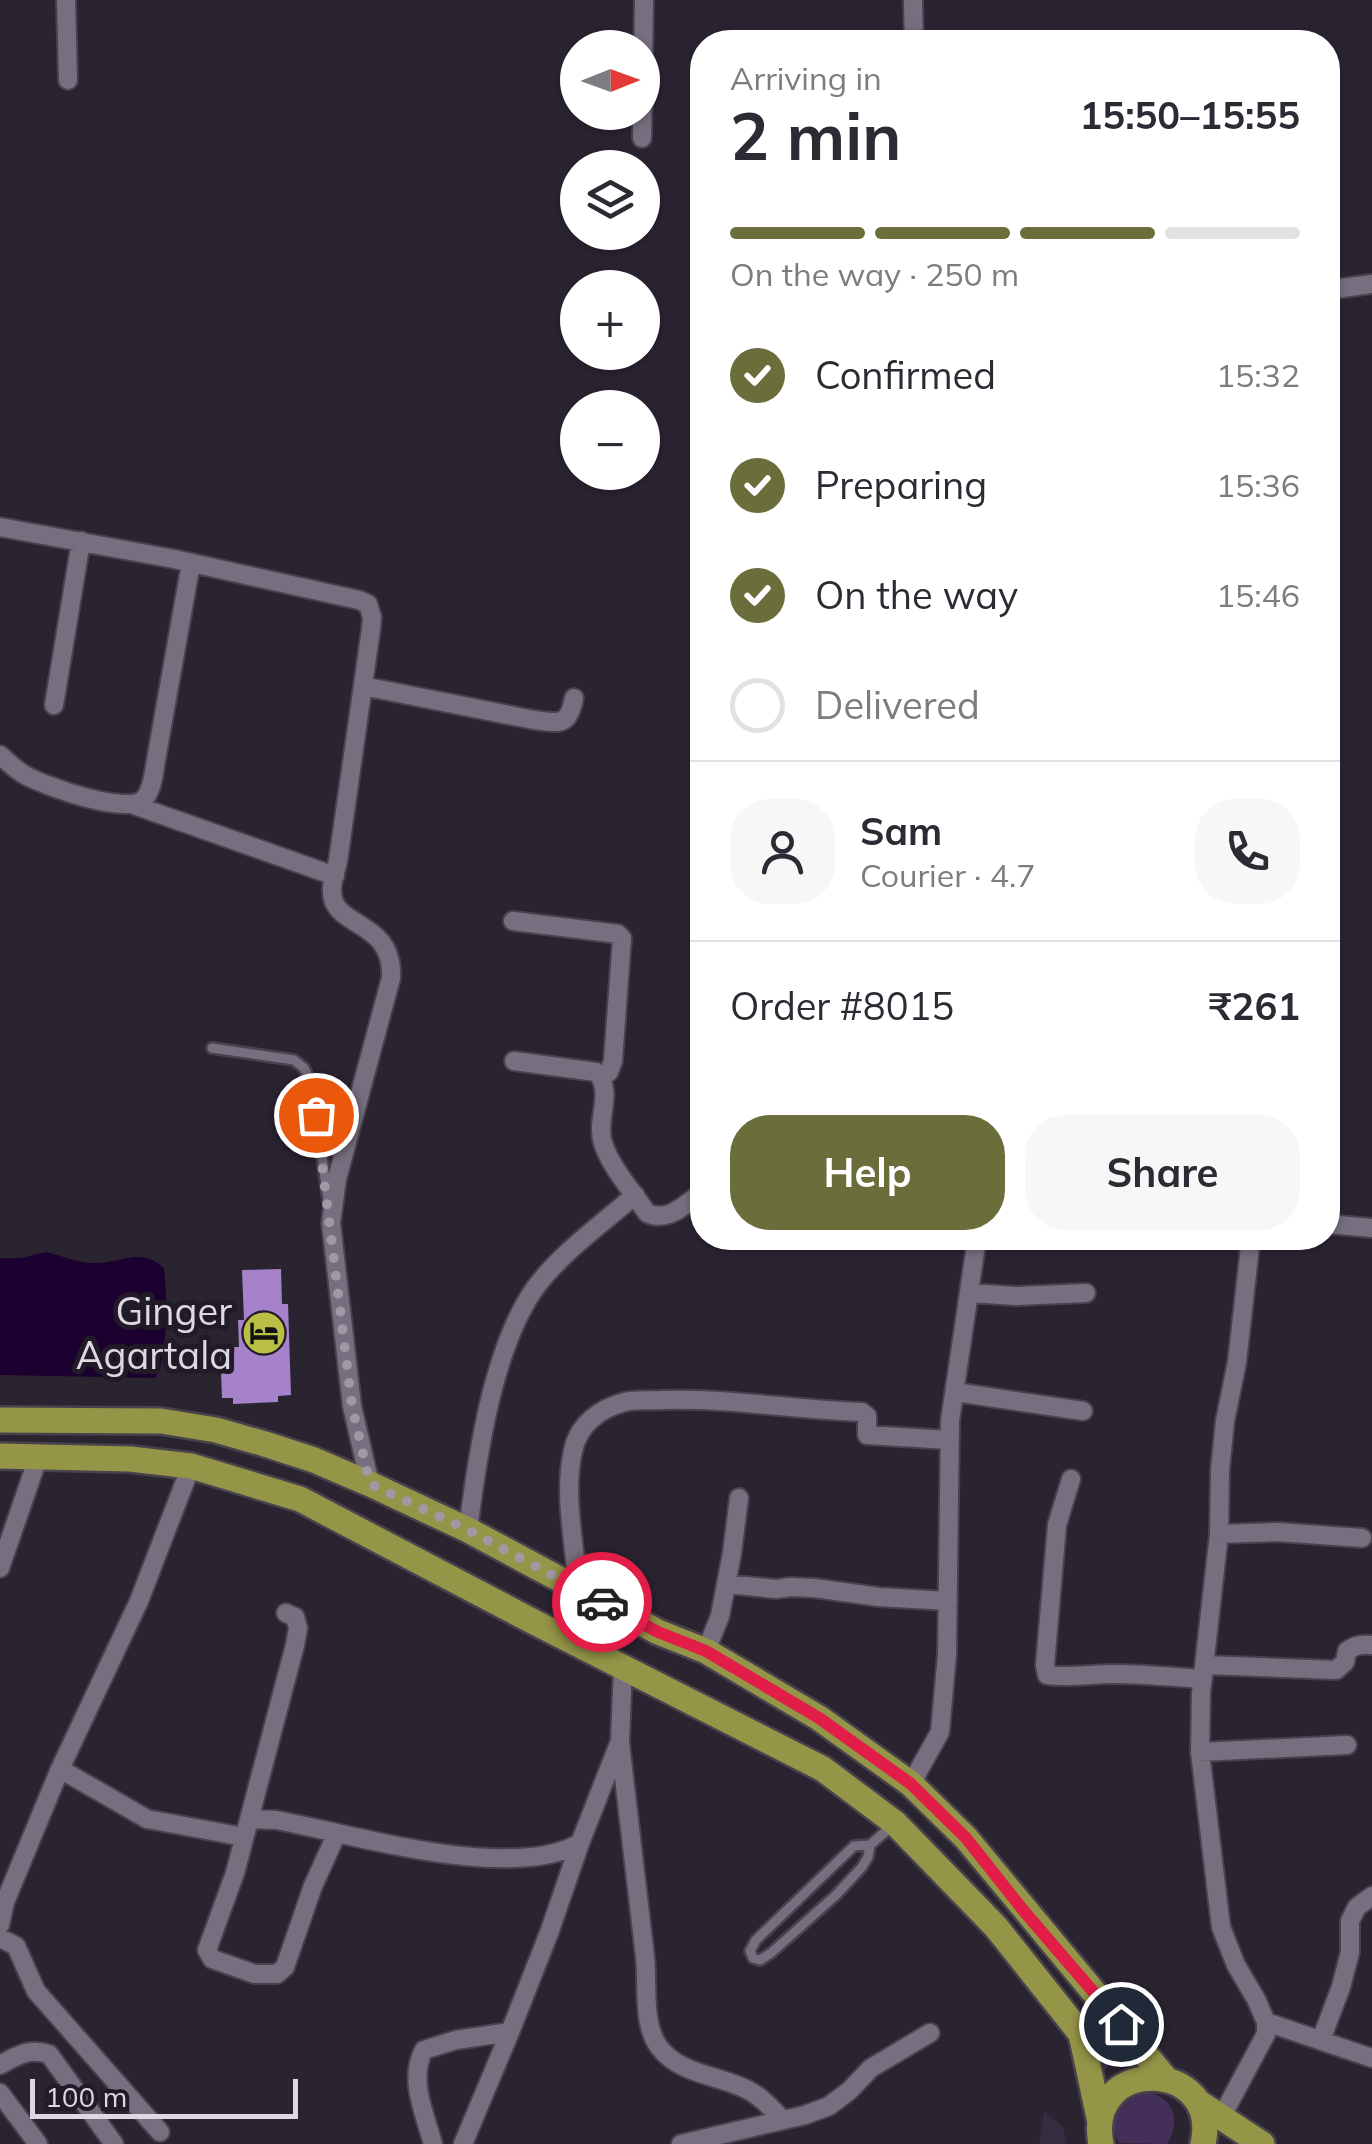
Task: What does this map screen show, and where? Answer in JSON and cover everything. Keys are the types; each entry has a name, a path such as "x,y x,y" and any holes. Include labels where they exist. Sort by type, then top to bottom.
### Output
{"main road":[{"path":"0,1420 161,1421 216,1430 314,1460 468,1530 658,1632 706,1651 819,1718 911,1784 966,1838 1166,2078"},
{"path":"0,1456 130,1459 191,1466 300,1500 823,1769 895,1823 996,1928 1080,2034 1101,2133"},
{"path":"1101,2133 1105,2106 1116,2091 1130,2081 1166,2078 1262,2144"},
{"path":"1198,2102 1204,2117 1203,2144"}],"street":[{"path":"66,0 68,80"},
{"path":"642,138 644,0"},
{"path":"913,0 914,30"},
{"path":"1340,288 1372,284"},
{"path":"0,527 191,563 368,604 372,629 331,891 342,914 368,928 383,945 392,959 391,978 337,1179 331,1223 352,1406 370,1484"},
{"path":"54,705 81,540"},
{"path":"134,805 144,800 151,785 191,563"},
{"path":"363,686 558,723 571,712 574,698"},
{"path":"0,755 22,774 72,796 134,805 335,876"},
{"path":"513,921 618,934 622,938 614,1060 602,1078"},
{"path":"514,1060 596,1072 602,1078 604,1094 602,1142 647,1213 656,1217 673,1212 690,1200"},
{"path":"468,1530 484,1431 515,1322 534,1289 636,1196"},
{"path":"1340,1225 1372,1228"},
{"path":"911,1784 940,1732 947,1654 950,1440 975,1250"},
{"path":"1221,2118 1266,2034 1266,2022 1221,1927 1200,1752 1219,1534 1220,1470 1250,1250"},
{"path":"970,1293 1086,1293"},
{"path":"955,1392 1084,1412"},
{"path":"578,1589 571,1513 573,1449 584,1426 606,1409 628,1402 730,1400 862,1412 867,1416 866,1435 950,1440"},
{"path":"0,1568 38,1458"},
{"path":"0,1924 5,1902 60,1769 140,1601 191,1466"},
{"path":"1071,1479 1057,1525 1047,1675 1336,1670 1346,1662 1347,1650 1360,1644 1372,1645"},
{"path":"706,1651 720,1616 738,1498"},
{"path":"1219,1534 1278,1532 1362,1538"},
{"path":"726,1584 948,1600"},
{"path":"286,1612 295,1617 298,1628 235,1872 207,1950 212,1959 254,1974 277,1974 285,1966 313,1886 337,1833"},
{"path":"624,1666 620,1740 651,2031 660,2048 674,2061 748,2090 783,2120"},
{"path":"463,2144 549,1933 620,1740"},
{"path":"1200,1752 1347,1745"},
{"path":"60,1769 148,1819 246,1828 276,1820 482,1858 539,1856 566,1851 580,1843"},
{"path":"1320,2040 1332,2016 1350,1952 1350,1921 1357,1907 1372,1896"},
{"path":"0,1938 16,1946 36,1991 160,2132"},
{"path":"1266,2022 1372,2058"},
{"path":"433,2144 416,2074 424,2050 456,2040 510,2032"},
{"path":"681,2144 829,2106 871,2068 930,2032"},
{"path":"0,2066 23,2052 50,2054 114,2144"},
{"path":"0,2093 38,2144"}],"lane":[{"path":"212,1048 294,1060 304,1068 312,1084 331,1223"},
{"path":"870,1845 862,1867 836,1895 771,1953 760,1960 752,1958 750,1952 756,1940 854,1846 870,1845 895,1823"}],"shaded area":[{"path":"45,1252 93,1263 146,1258 164,1268 165,1341 155,1378 0,1375 0,1258"},
{"path":"1095,2014 1129,2052 1101,2072"},
{"path":"1137,2091 1158,2096 1171,2107 1174,2124 1167,2144 1119,2143 1112,2125 1114,2112"},
{"path":"1044,2111 1063,2127 1067,2144 1039,2144"}],"building":[{"name":"Ginger Agartala","path":"281,1269 282,1304 288,1304 291,1395 278,1396 278,1402 233,1404 233,1398 222,1398 220,1347 239,1347 238,1320 244,1320 242,1270"}],"way so far":[{"path":"316,1115 352,1406 370,1484 468,1530 602,1602"}],"place":[{"name":"Ginger Agartala","path":"264,1333"}],"route":[{"path":"602,1602 658,1632 706,1651 819,1718 911,1784 966,1838 1121,2024"}]}
